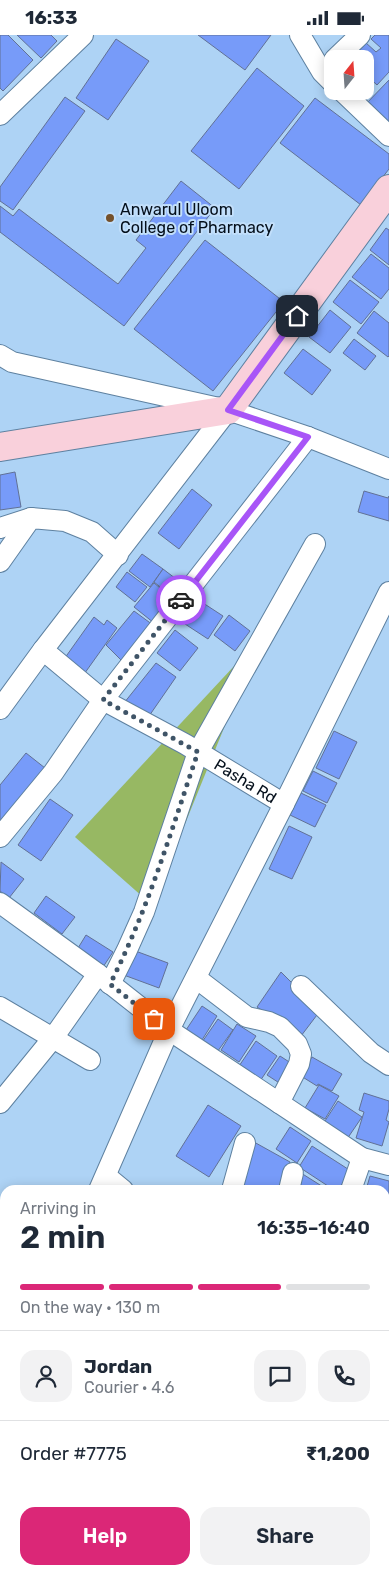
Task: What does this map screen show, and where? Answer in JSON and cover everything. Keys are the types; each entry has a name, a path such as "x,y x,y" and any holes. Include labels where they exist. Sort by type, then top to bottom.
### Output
{"street":[{"path":"0,115 83,35"},
{"path":"300,35 324,61"},
{"path":"346,50 360,35"},
{"path":"351,100 389,136"},
{"path":"0,709 228,410 389,189"},
{"path":"0,355 12,362 228,410 308,437 389,469"},
{"path":"0,447 228,410"},
{"path":"0,837 54,773 103,700 308,437"},
{"path":"0,528 31,518 65,521 92,532 118,555"},
{"path":"0,562 31,518"},
{"path":"0,1103 127,951 144,912 198,752 315,544"},
{"path":"102,1183 169,1030 389,592"},
{"name":"Pasha Rd","path":"43,651 103,700 198,752 284,804"},
{"path":"0,903 104,979 169,1030 362,1158 388,1161"},
{"path":"196,977 247,1017 269,1022 280,1027 297,1043 301,1054 299,1064 279,1103"},
{"path":"300,986 371,1053 389,1065"},
{"path":"0,1007 90,1060"},
{"path":"233,1185 245,1143"},
{"path":"353,1185 362,1158"}],"green space":[{"path":"261,637 152,905 75,837"}],"building":[{"path":"0,35 8,35 33,60 3,91 0,88"},
{"path":"17,35 51,35 57,41 41,58"},
{"path":"198,35 271,35 245,70"},
{"path":"375,35 389,35 389,72 377,85 374,82 374,50 376,52 381,48 371,39"},
{"path":"116,39 149,61 108,120 76,98"},
{"path":"365,42 374,50 357,50"},
{"path":"257,68 304,106 239,189 191,151"},
{"path":"389,80 389,132 363,107 370,100 374,100 374,96"},
{"path":"65,97 85,111 13,210 0,201 0,187"},
{"path":"315,98 389,154 389,169 361,205 280,143"},
{"path":"181,181 215,208 124,326 0,232 0,206 13,216 19,209 118,284 146,248 136,240"},
{"path":"386,228 389,230 389,265 370,250"},
{"path":"205,240 284,302 213,391 134,329"},
{"path":"371,254 389,268 389,289 381,299 352,277"},
{"path":"350,280 379,302 361,324 333,302"},
{"path":"330,310 351,327 330,353 309,337"},
{"path":"374,311 389,323 388,357 357,333"},
{"path":"354,339 376,356 365,370 343,353"},
{"path":"303,349 331,370 312,395 284,373"},
{"path":"15,472 21,507 0,510 0,475"},
{"path":"192,489 212,505 179,549 158,533"},
{"path":"364,491 388,498 389,496 389,521 358,512"},
{"path":"142,554 163,569 150,587 129,571"},
{"path":"163,569 184,585 174,598 154,582"},
{"path":"127,572 147,587 135,602 116,587"},
{"path":"154,583 165,592 157,601 166,609 154,623 134,607"},
{"path":"200,601 223,616 208,639 185,624"},
{"path":"134,611 153,625 124,663 106,645"},
{"path":"229,615 250,631 235,651 214,635"},
{"path":"94,617 104,625 107,620 117,628 82,677 62,662"},
{"path":"175,630 198,648 180,671 157,653"},
{"path":"156,663 176,677 147,719 124,703"},
{"path":"334,731 357,742 339,779 316,768"},
{"path":"26,753 45,768 0,824 0,785"},
{"path":"313,771 337,783 327,803 303,791"},
{"path":"301,793 326,805 315,827 290,815"},
{"path":"50,799 73,815 41,861 18,845"},
{"path":"289,826 312,837 292,879 269,869"},
{"path":"1,862 24,879 9,898 0,891"},
{"path":"46,896 75,917 62,934 34,913"},
{"path":"86,935 113,952 101,970 75,953"},
{"path":"130,949 168,963 159,988 121,974"},
{"path":"281,972 320,1011 301,1036 257,1007"},
{"path":"202,1006 217,1016 202,1040 186,1030"},
{"path":"218,1019 233,1030 215,1055 200,1045"},
{"path":"237,1024 256,1036 239,1062 221,1050"},
{"path":"256,1041 277,1056 258,1084 237,1069"},
{"path":"280,1056 297,1067 284,1086 267,1075"},
{"path":"312,1057 342,1074 332,1091 318,1084 317,1086 301,1076"},
{"path":"319,1085 339,1096 325,1119 305,1108"},
{"path":"364,1093 389,1101 386,1120 389,1122 382,1146 356,1138 364,1112 359,1110"},
{"path":"338,1101 362,1117 347,1139 323,1124"},
{"path":"208,1105 241,1126 209,1177 176,1156"},
{"path":"290,1127 311,1141 297,1163 276,1149"},
{"path":"254,1142 290,1162 284,1185 242,1185"},
{"path":"312,1146 351,1171 341,1185 326,1185 299,1167"},
{"path":"301,1173 320,1185 298,1185"},
{"path":"370,1176 389,1181 389,1185 367,1185"}],"way so far":[{"path":"154,1019 110,984 144,912 198,752 103,700 181,600"}],"place":[{"name":"Anwarul Uloom College of Pharmacy","path":"110,218"}],"route":[{"path":"181,600 308,437 228,410 297,316"}]}
